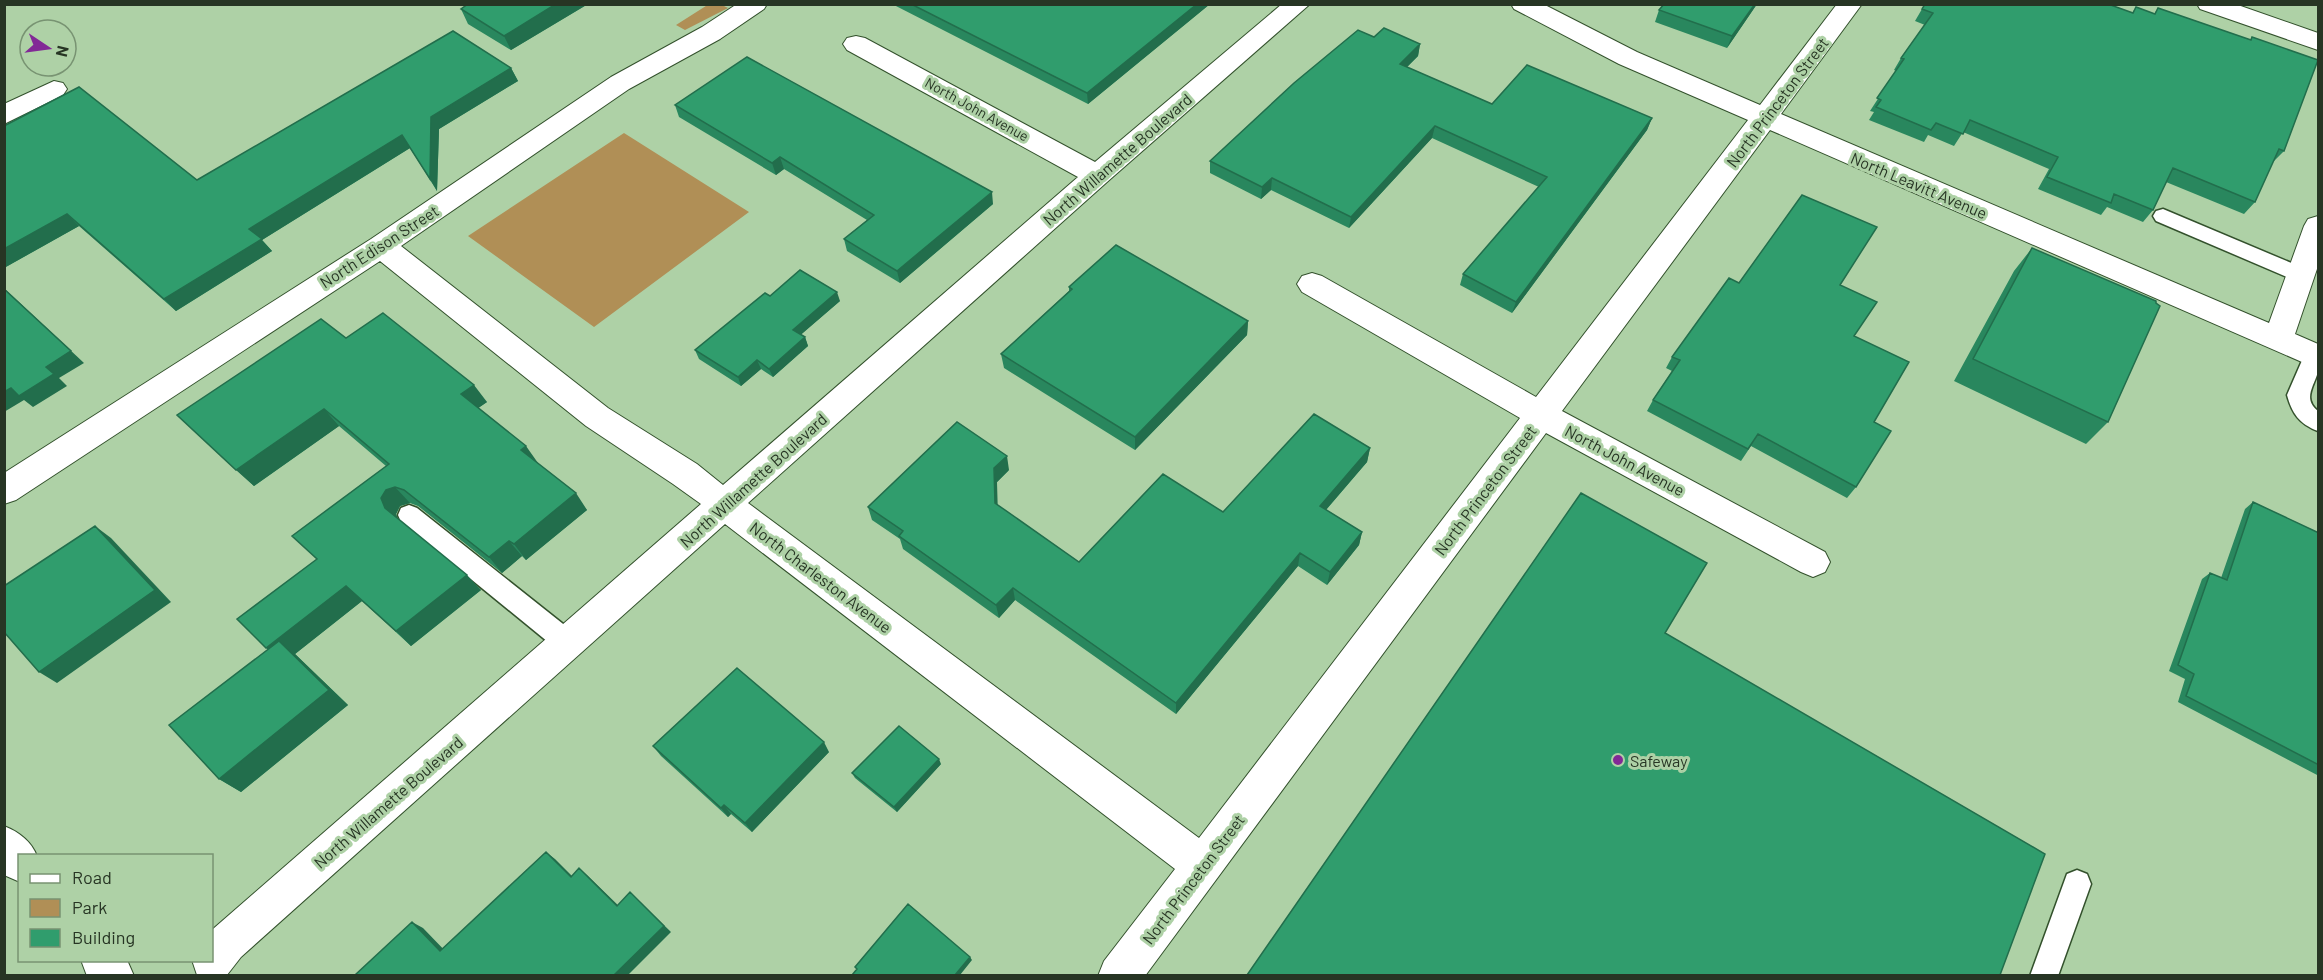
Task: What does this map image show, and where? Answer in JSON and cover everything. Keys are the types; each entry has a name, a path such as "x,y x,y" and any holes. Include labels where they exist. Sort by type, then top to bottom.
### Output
{"street":[{"name":"North Edison Street","path":"4,490 381,246 620,83 711,33 755,4"},
{"name":"North Willamette Boulevard","path":"213,958 227,943 1097,175 1298,4"},
{"name":"North Leavitt Avenue","path":"1523,4 1628,58 1764,119 2316,356"},
{"name":"North Princeton Street","path":"1119,975 1850,4"},
{"path":"2209,4 2319,42"},
{"name":"North John Avenue","path":"856,44 1097,175"},
{"path":"4,115 54,89"},
{"path":"2278,340 2319,226"},
{"name":"North Charleston Avenue","path":"381,246 597,417 685,474 1203,866"},
{"name":"North John Avenue","path":"1312,284 1541,414 1813,562"},
{"path":"4,845 18,861"},
{"path":"103,962 113,975"},
{"name":"North Willamette Boulevard","path":"196,975 209,962"}],"lane":[{"path":"2163,216 2301,275"},
{"path":"2316,356 2298,394 2302,410 2319,422"},
{"path":"410,515 568,643"},
{"path":"2044,975 2077,884"}],"green space":[{"path":"709,4 728,8 685,30 676,25"},
{"path":"624,133 749,212 594,327 468,236"}],"building":[{"path":"468,4 556,4 504,36 461,9"},
{"path":"911,4 1197,4 1087,93"},
{"path":"1664,4 1755,4 1732,36 1659,10"},
{"path":"1925,4 2108,4 2133,13 2136,7 2155,14 2158,8 2318,60 2284,151 2279,149 2255,202 2173,168 2153,210 2114,194 2111,203 2047,177 2058,157 1970,120 1963,134 1936,123 1931,130 1876,107 1881,100 1877,98 1904,59 1901,58 1933,13 1922,9"},
{"path":"1384,28 1420,44 1400,64 1492,104 1527,65 1652,118 1516,302 1463,274 1547,177 1435,126 1351,217 1272,178 1262,187 1210,161 1294,83 1358,30 1374,37"},
{"path":"453,31 511,68 431,117 430,179 402,135 249,229 262,239 164,299 67,214 4,249 4,126 79,87 197,180"},
{"path":"747,57 992,192 897,271 844,239 874,215 780,157 772,163 675,105"},
{"path":"1802,195 1877,227 1840,285 1877,302 1854,336 1909,362 1874,422 1891,431 1856,487 1758,434 1748,449 1653,400 1680,360 1672,357 1729,278 1739,283"},
{"path":"1116,245 1248,321 1135,437 1001,354 1072,289 1069,287"},
{"path":"2032,248 2156,301 2160,306 2108,422 1973,359"},
{"path":"800,270 837,292 793,330 805,337 769,369 757,360 738,377 695,350 765,293 770,296"},
{"path":"4,289 71,351 46,367 54,374 19,396 11,388 4,392"},
{"path":"383,313 474,385 461,394 526,446 521,450 576,493 514,544 509,541 489,557 404,490 395,487 386,490 381,498 385,508 467,575 396,631 346,586 266,648 237,619 317,559 292,536 389,464 324,409 236,470 177,415 321,319 346,338"},
{"path":"1314,414 1370,448 1320,506 1362,532 1330,572 1300,553 1176,703 1013,588 996,605 899,536 903,531 868,507 957,422 1007,456 994,468 995,503 1079,562 1163,474 1223,512"},
{"name":"Safeway","path":"1581,493 1707,563 1665,633 2045,854 2000,975 1247,975"},
{"path":"2253,502 2319,533 2319,765 2186,696 2194,674 2178,665 2210,573 2227,580"},
{"path":"95,526 155,590 39,672 4,632 4,586"},
{"path":"279,641 329,690 219,779 169,725"},
{"path":"737,668 824,742 745,823 724,805 721,808 653,746"},
{"path":"899,726 939,759 894,807 852,773"},
{"path":"546,852 571,877 579,868 617,906 630,892 664,926 614,975 355,975 412,922 440,951"},
{"path":"908,904 970,957 955,975 852,975 857,969 855,967"}],"place":[{"name":"Safeway","path":"1618,760"}]}
